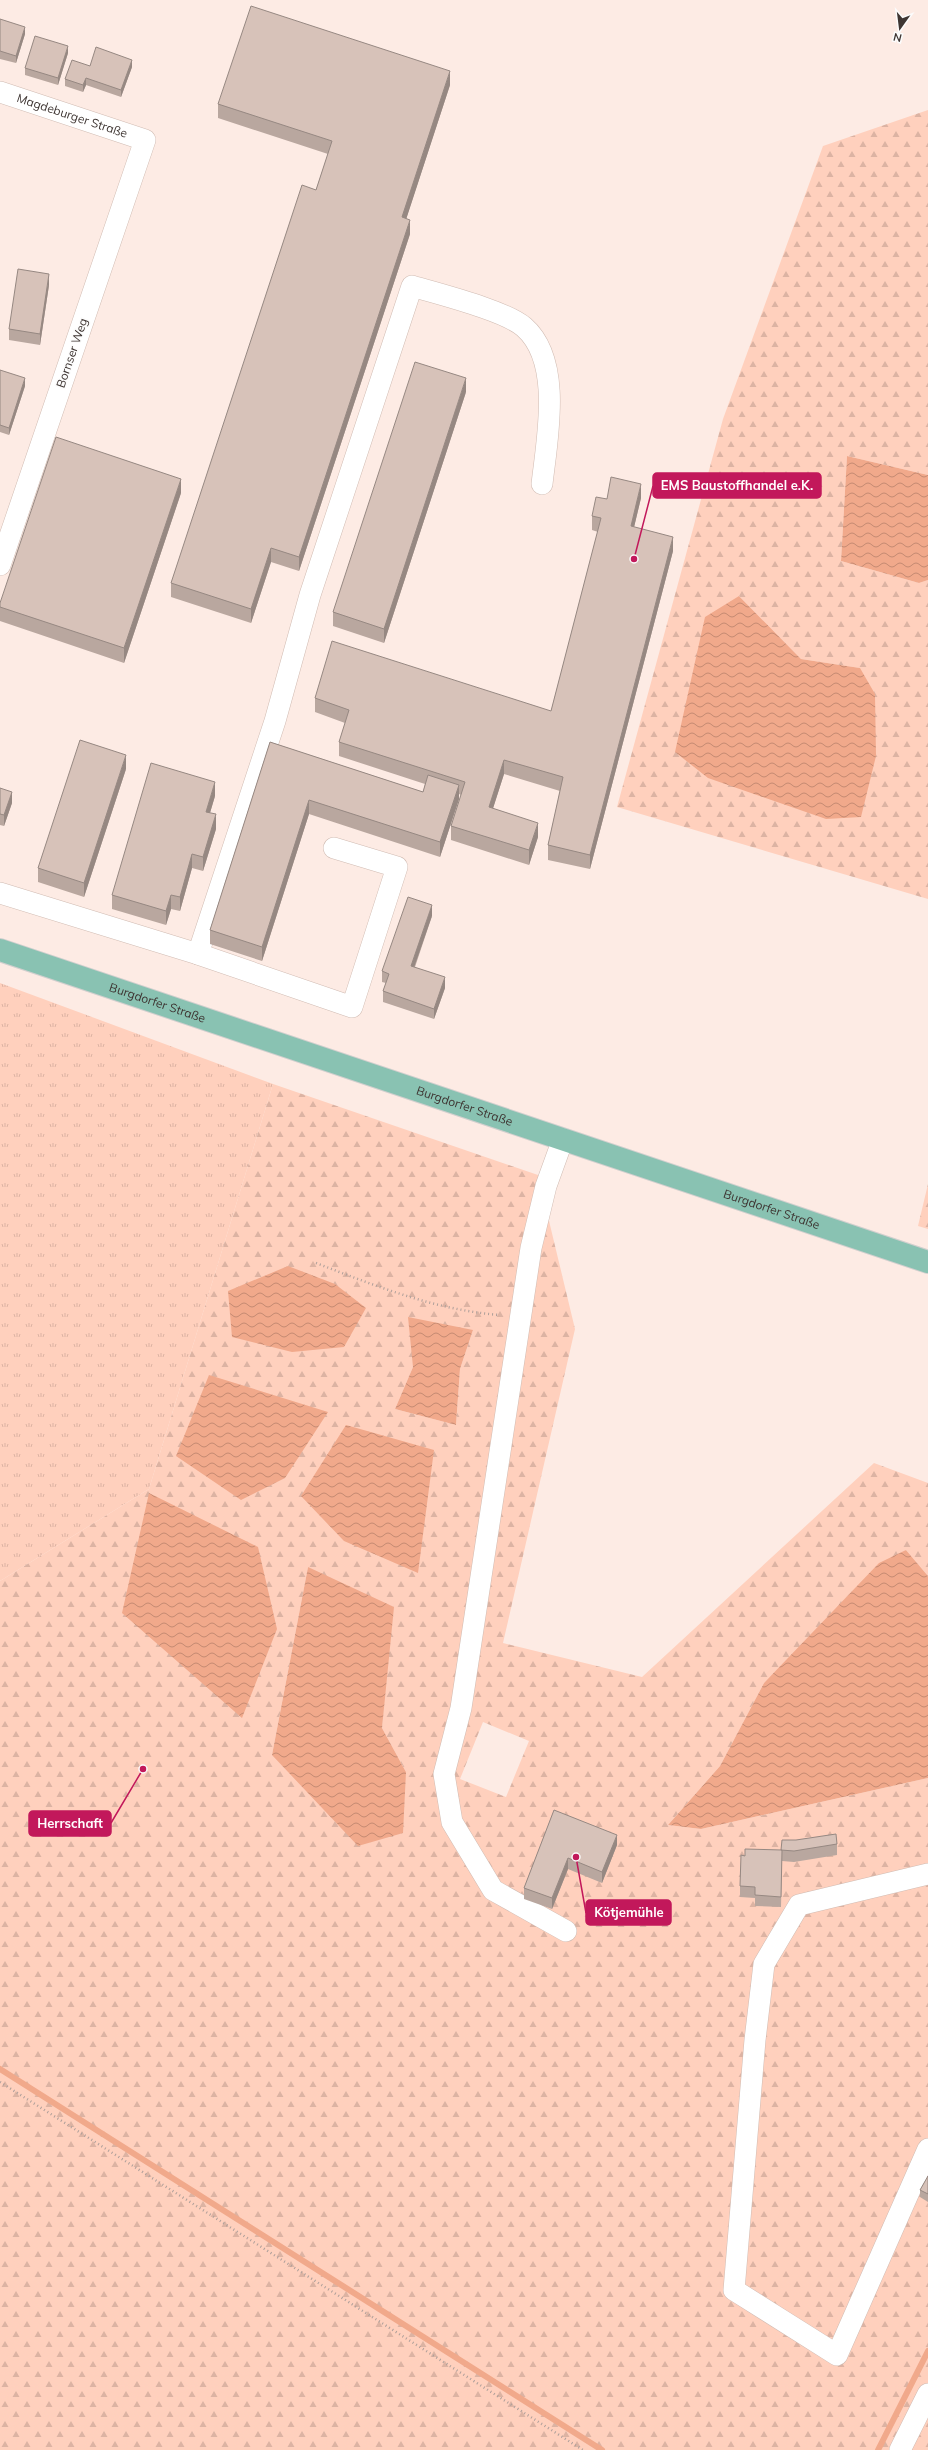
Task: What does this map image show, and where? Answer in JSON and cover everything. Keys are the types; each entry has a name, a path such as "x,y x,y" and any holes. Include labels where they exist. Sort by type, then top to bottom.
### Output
{"main road":[{"name":"Burgdorfer Straße","path":"0,950 928,1262"}],"street":[{"name":"Magdeburger Straße","path":"0,92 145,140"},
{"name":"Bornser Weg","path":"0,565 145,140"},
{"path":"198,954 275,721 310,595 412,286 495,312 523,326 535,338 545,363 550,388 542,484"},
{"path":"0,894 198,954 352,1007 397,867 334,848"},
{"path":"563,1140 546,1186 531,1248 461,1708 444,1774 452,1822 493,1890 566,1931"},
{"path":"928,1874 798,1904 764,1964 754,2040 734,2290 837,2355 928,2149"},
{"path":"900,2450 928,2394"}],"path":[{"path":"316,1263 398,1295 474,1313 520,1317"},
{"path":"0,2082 583,2450"}],"green space":[{"path":"928,110 928,475 847,456 841,561 919,583 928,580 928,899 617,807 723,419 823,146","holes":["739,596 801,659 860,668 708,778"]},
{"path":"0,983 273,1084 149,1489 0,1581"},
{"path":"273,1084 538,1175 575,1329 503,1643 642,1677 874,1463 928,1483 928,1576 906,1550 764,1683 720,1766 668,1825 701,1829 928,1778 928,2450 0,2450 0,1581 149,1489","holes":["473,1330 460,1369 456,1425 395,1409 413,1367","308,1567 385,1685 382,1728 406,1772 272,1755","483,1722 529,1741 506,1797 460,1779"]},
{"path":"928,1184 928,1229 918,1226"}],"water":[{"path":"847,456 928,475 928,580 919,583 841,561"},
{"path":"739,596 801,659 860,668 875,694 876,756 861,817 826,819 708,778 675,752 705,617"},
{"path":"288,1266 335,1284 366,1308 344,1347 292,1352 232,1337 228,1291"},
{"path":"408,1317 473,1330 460,1369 456,1425 395,1409 413,1367"},
{"path":"209,1375 328,1412 285,1478 241,1500 176,1456"},
{"path":"346,1425 434,1450 418,1573 344,1541 301,1496"},
{"path":"149,1493 258,1547 277,1629 242,1718 122,1613"},
{"path":"906,1550 928,1576 928,1778 701,1829 668,1825 720,1766 764,1683 879,1563"},
{"path":"308,1567 394,1607 382,1728 406,1772 403,1833 358,1846 272,1755"}],"building":[{"path":"251,6 450,71 402,217 410,220 299,557 271,548 251,609 171,583 302,185 316,190 332,141 218,104"},
{"path":"0,19 25,27 16,56 0,51"},
{"path":"35,36 68,46 58,78 25,68"},
{"path":"96,47 132,60 121,90 86,78 83,85 65,79 72,60 90,66"},
{"path":"18,269 49,274 40,334 9,329"},
{"path":"415,362 466,378 384,629 333,612"},
{"path":"0,370 25,378 9,428 0,425"},
{"path":"56,437 181,479 124,648 0,607 0,603"},
{"path":"611,477 641,484 631,526 673,537 590,855 548,845 563,777 504,760 489,807 538,823 529,850 451,826 465,782 339,742 349,710 315,698 332,641 551,711 601,518 592,516 596,497 607,499"},
{"path":"80,740 126,755 84,883 38,868"},
{"path":"270,742 423,792 428,775 459,785 440,842 309,800 262,947 210,930"},
{"path":"151,763 215,782 206,812 216,814 203,857 192,854 180,897 171,895 166,911 112,895"},
{"path":"0,788 12,792 4,815 0,814"},
{"path":"408,897 432,905 411,966 445,977 434,1009 383,991 389,974 382,971"},
{"path":"554,1810 617,1835 602,1872 568,1858 552,1898 524,1888"},
{"path":"836,1834 837,1844 794,1851 781,1850 782,1840 796,1840"},
{"path":"745,1849 782,1850 781,1897 755,1895 755,1887 740,1886 741,1855 745,1856"},
{"path":"928,2176 928,2194 920,2190"}],"waterway":[{"path":"0,2069 602,2450"},
{"path":"878,2450 928,2351"}],"place":[{"name":"EMS Baustoffhandel e.K.","path":"634,559"},
{"name":"Herrschaft","path":"143,1769"},
{"name":"Kötjemühle","path":"576,1857"}]}
